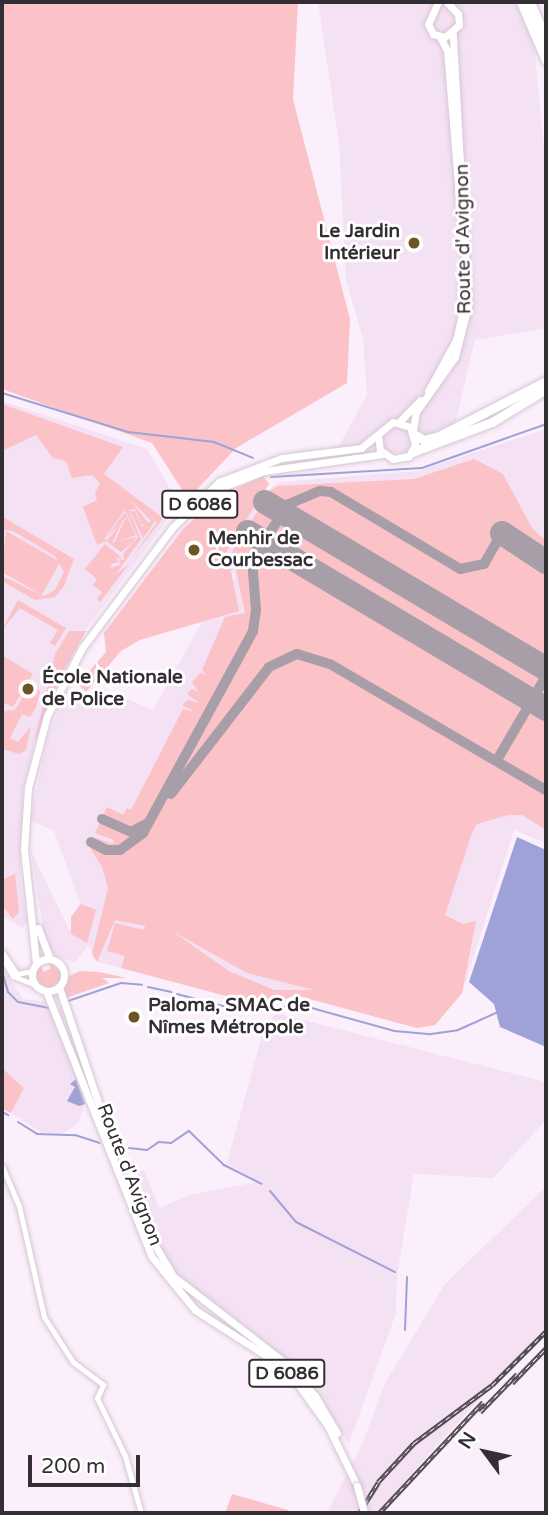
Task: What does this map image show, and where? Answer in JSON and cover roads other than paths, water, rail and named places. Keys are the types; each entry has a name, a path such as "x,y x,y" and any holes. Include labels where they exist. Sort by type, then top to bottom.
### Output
{"highway":[{"path":"521,2 546,60"},
{"path":"530,2 546,40"},
{"path":"414,433 424,440 439,436 546,381"},
{"path":"412,452 492,422 546,389"}],"main road":[{"path":"432,10 449,4 459,19 453,34 440,37 428,24 432,10 438,2"},
{"name":"Route d'Avignon","path":"414,433 416,412 455,357 468,306 453,34"},
{"name":"Route d'Avignon","path":"399,421 445,366 462,313 456,142 447,50 440,37"},
{"path":"399,421 414,433 412,452 398,460 383,454 378,436 388,424 399,421"},
{"name":"D 6086","path":"34,967 24,849 28,788 47,716 82,648 172,528 219,482 282,458 355,450 378,436"},
{"name":"D 6086","path":"50,958 41,937 30,877 31,797 49,724 84,654 177,528 214,493 281,466 383,454"},
{"path":"50,958 64,971 60,987 46,991 35,985 34,967 50,958"},
{"name":"Route d'Avignon","path":"60,987 108,1131 156,1251 188,1292 269,1350 315,1395 344,1445 357,1486"},
{"name":"Route d'Avignon","path":"46,991 152,1257 195,1310 265,1355 297,1383 335,1438 357,1486"},
{"name":"D 6086","path":"357,1486 364,1513"}],"street":[{"path":"2,955 17,974 34,967"},
{"path":"2,955 15,977 35,985"},
{"path":"2,1166 19,1206 44,1317 73,1362 103,1385 97,1398 125,1456 141,1513"}],"water":[{"path":"517,837 546,850 546,1047 500,1027 494,1004 469,982"},
{"path":"76,1079 85,1104 79,1106 67,1101 75,1087 70,1084"}],"waterway":[{"path":"2,393 128,432 214,442 253,458"},
{"path":"271,477 422,468 546,424"},
{"path":"2,971 8,992 18,1002 49,1008"},
{"path":"68,1001 121,983 142,985"},
{"path":"148,987 171,992"},
{"path":"177,994 238,1010 261,1011"},
{"path":"273,1008 301,1005 394,1031 431,1034 458,1030 498,1012"},
{"path":"2,1112 8,1115"},
{"path":"18,1122 37,1134 75,1135 100,1143"},
{"path":"129,1148 147,1150 159,1142 171,1143 189,1131 224,1165 262,1184"},
{"path":"270,1191 296,1222 395,1272"},
{"path":"405,1330 407,1277"}],"railway":[{"path":"359,1513 378,1482 414,1443 492,1385 546,1331"},
{"path":"512,1383 546,1348"},
{"path":"480,1412 517,1374"},
{"path":"379,1513 483,1402"}],"place":[{"name":"Le Jardin Intérieur","path":"414,243"},
{"name":"Menhir de Courbessac","path":"194,550"},
{"name":"École Nationale de Police","path":"28,689"},
{"name":"Paloma, SMAC de Nîmes Métropole","path":"134,1017"}]}
